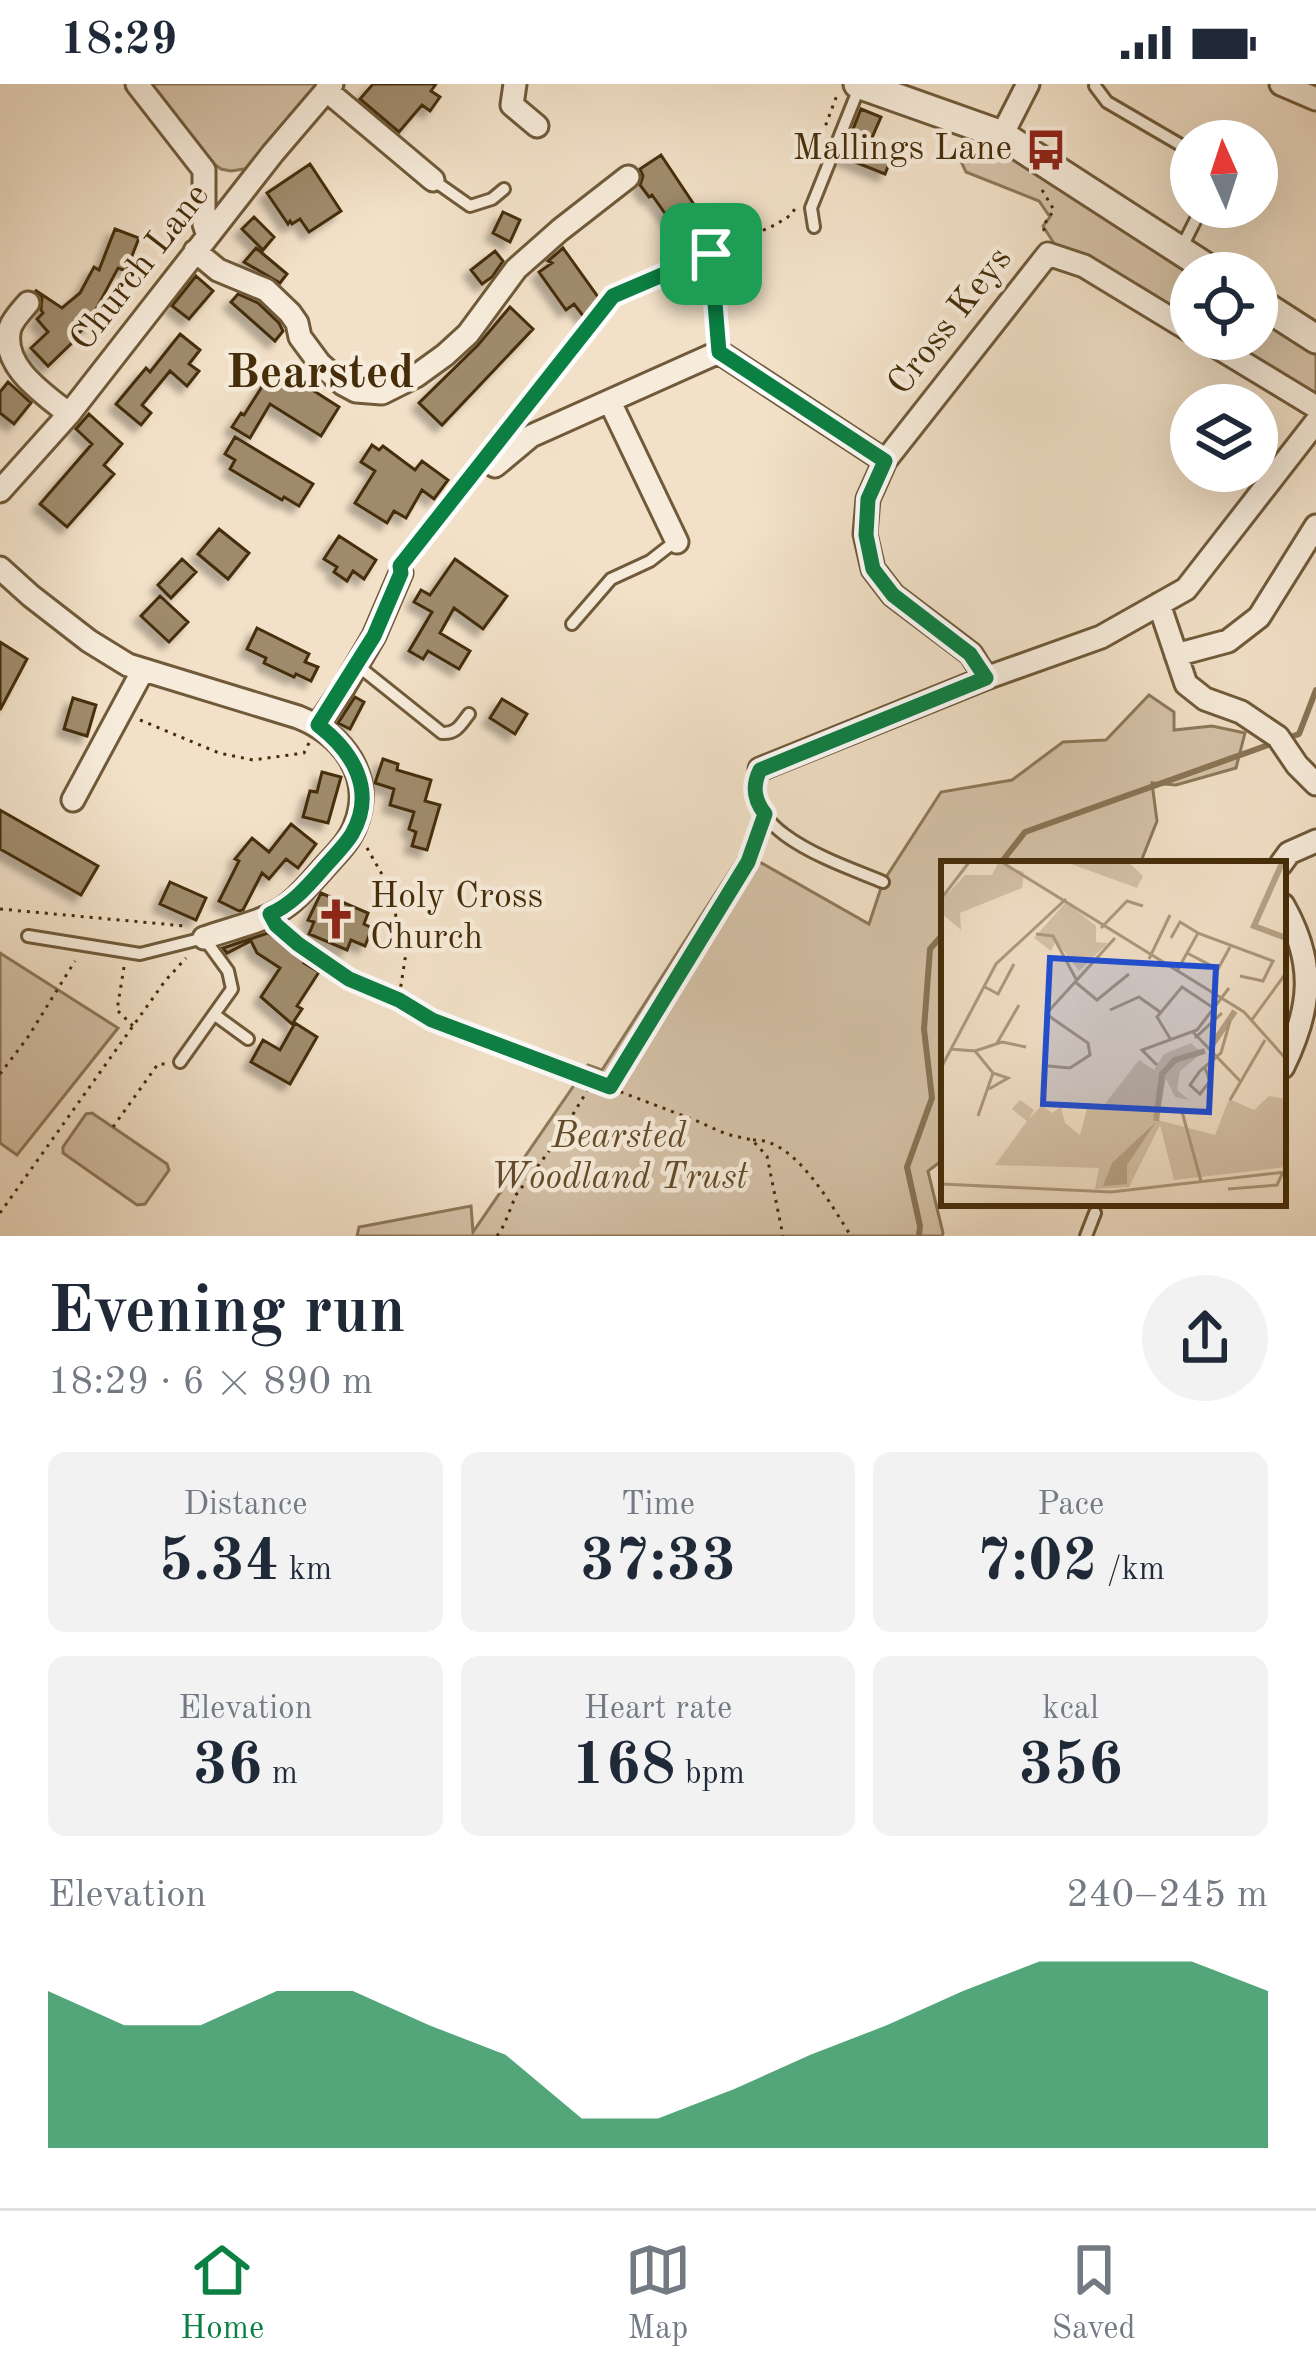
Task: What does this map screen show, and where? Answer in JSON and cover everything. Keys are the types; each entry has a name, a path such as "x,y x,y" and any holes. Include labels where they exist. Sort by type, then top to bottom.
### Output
{"street":[{"path":"137,84 204,170 245,188"},
{"path":"515,84 512,105 537,126"},
{"path":"1002,134 1028,84"},
{"path":"1281,84 1316,99"},
{"path":"852,86 1002,134 1181,251"},
{"path":"329,87 433,180"},
{"name":"Church Lane","path":"1,488 69,414 329,87"},
{"path":"204,170 202,243 218,270 266,290 290,313 300,338 320,364 343,384 356,391 382,393 445,355 468,334 516,269 628,177"},
{"name":"Cross Keys","path":"986,678 970,654 893,595 873,569 866,535 868,499 885,461 1048,254 1084,266 1170,318"},
{"path":"28,303 4,336 17,368 69,414"},
{"path":"1278,315 1316,339"},
{"path":"490,460 531,436 719,352 885,461"},
{"path":"1239,360 1316,407"},
{"path":"610,401 677,542"},
{"path":"760,770 1101,637 1186,589 1316,422"},
{"path":"1176,655 1228,641 1259,617 1316,526"},
{"path":"0,568 89,640 142,672 318,725 341,745 359,777 358,815 352,834 293,900 283,909 204,938"},
{"path":"318,725 374,636 401,573"},
{"path":"1159,604 1186,684 1278,737 1316,784"},
{"path":"73,800 142,672"},
{"path":"1283,861 1289,853 1316,841"},
{"path":"1286,909 1297,924 1312,985 1286,1060"}],"lane":[{"path":"814,227 811,208 852,86"},
{"path":"1095,86 1107,102 1170,139"},
{"path":"433,180 470,206 504,189"},
{"path":"1181,251 1192,228"},
{"path":"572,624 611,579 677,542"},
{"path":"357,665 442,733 456,730 469,714"},
{"path":"760,770 755,779 756,802 798,846 883,882"},
{"path":"28,936 127,953 152,952 204,938 232,979 232,989 180,1062"},
{"path":"215,1015 248,1039"},
{"path":"1086,1236 1094,1213"}],"path":[{"path":"813,161 852,86"},
{"path":"1042,189 1054,210 1043,226 1048,254"},
{"path":"500,437 613,296 784,219 800,199"},
{"path":"711,254 719,352"},
{"path":"401,573 400,566 490,460"},
{"path":"122,712 219,753 253,760 304,753 318,725"},
{"path":"610,1087 748,862 765,814"},
{"path":"352,834 361,838 383,876 397,912 406,953 399,1000"},
{"path":"0,909 197,927 204,938 165,981 0,1213"},
{"path":"270,914 286,935 323,962 432,1020 727,1134 768,1140 811,1176 851,1236"},
{"path":"0,1074 85,946"},
{"path":"127,953 117,1010 133,1026"},
{"path":"113,1127 158,1064 180,1062"},
{"path":"496,1236 516,1196 593,1081"},
{"path":"752,1140 767,1156 783,1236"}],"green space":[{"path":"148,84 327,84 250,168 231,171 206,158"},
{"path":"968,135 1053,182 1170,260 1170,312 1057,248 1043,226 1050,217 1039,201 966,172 958,155"},
{"path":"1278,330 1316,354 1316,400 1250,360 1278,360"},
{"name":"Bearsted Woodland Trust","path":"1149,695 1174,712 1174,730 1212,726 1245,733 1236,768 1176,785 1152,783 1157,821 1141,861 941,861 941,1161 928,1171 942,1236 357,1236 359,1227 471,1206 473,1232 588,1065 602,1070 742,852 869,924 883,882 941,792 1012,780 1063,742 1106,740"},
{"path":"0,953 118,1028 17,1155 0,1143"},
{"path":"92,1113 167,1164 169,1170 145,1204 137,1205 63,1153 86,1114"}],"building":[{"path":"373,84 436,84 431,91 440,97 430,111 422,105 399,132 360,99"},
{"path":"861,109 881,117 871,140 895,149 885,174 842,157"},
{"path":"661,155 711,230 688,246 640,185 640,169"},
{"path":"310,164 341,211 309,232 300,219 288,224 267,193"},
{"path":"503,212 520,220 510,242 493,233"},
{"path":"254,217 274,237 263,250 242,229"},
{"path":"115,229 139,238 126,271 118,268 94,313 97,317 48,366 31,348 48,332 37,319 43,313 42,297 35,290 62,308 80,293 94,267 99,270"},
{"path":"256,248 287,274 280,283 244,262"},
{"path":"563,248 603,304 584,317 574,304 566,310 539,272"},
{"path":"495,251 503,261 482,284 471,270"},
{"path":"196,276 213,291 189,319 172,306"},
{"path":"238,294 258,303 279,323 283,331 275,341 231,302"},
{"path":"510,307 533,329 442,425 419,403"},
{"path":"180,334 200,350 189,364 199,371 187,386 170,371 142,405 151,413 141,425 116,404"},
{"path":"275,366 339,407 321,436 270,404 250,438 232,427"},
{"path":"8,382 31,403 14,424 0,413 0,392"},
{"path":"89,414 122,444 104,465 114,474 67,527 40,504 92,444 76,429"},
{"path":"235,437 313,484 299,506 230,469 235,460 225,454"},
{"path":"372,445 379,450 383,446 415,470 422,461 448,480 434,499 422,490 406,518 394,511 387,523 355,503 375,471 361,462"},
{"path":"219,529 249,553 228,579 198,554"},
{"path":"339,536 376,560 364,579 353,571 347,581 324,559"},
{"path":"182,559 196,572 171,598 158,585"},
{"path":"455,559 507,596 483,629 454,608 440,633 470,651 459,669 428,651 423,659 409,651 432,612 414,602 421,590 430,595"},
{"path":"160,596 188,622 169,642 141,616"},
{"path":"257,628 309,654 305,662 318,667 311,681 264,663 266,658 247,649"},
{"path":"0,642 27,659 0,710"},
{"path":"355,697 364,702 350,729 338,723"},
{"path":"73,698 96,705 87,736 64,729"},
{"path":"502,699 527,714 515,734 490,718"},
{"path":"383,759 398,764 397,770 431,780 425,801 440,805 427,850 412,846 416,832 409,829 414,812 390,805 394,789 375,783"},
{"path":"322,772 341,777 328,823 303,817 310,791 317,792"},
{"path":"0,810 98,866 81,895 0,849"},
{"path":"291,824 316,844 298,868 286,859 269,879 262,873 243,910 219,901 239,861 235,859 252,838 269,852"},
{"path":"170,882 206,898 196,920 160,904"},
{"name":"Holy Cross Church","path":"321,893 368,913 364,924 372,928 365,946 351,940 347,950 309,934 314,922 308,920"},
{"path":"268,933 307,958 304,963 319,972 297,1006 302,1009 292,1024 261,997 280,968 257,953 251,941 227,953 223,948"},
{"path":"295,1023 317,1037 290,1084 251,1062 263,1040 280,1050"}],"waterway":[{"path":"1002,861 1025,832 1299,734 1316,690"},
{"path":"919,1236 907,1167 932,1098 924,1029 930,949 941,936"}],"place":[{"name":"Mallings Lane","path":"1046,150"},
{"name":"Holy Cross Church","path":"336,919"}],"district":[{"name":"Bearsted","path":"320,374"}],"route":[{"path":"711,254 719,352 885,461 868,499 866,535 873,569 893,595 970,654 986,678 760,770 755,779 756,802 765,814 748,862 610,1087 432,1020 349,979 298,944 270,914 283,909 310,882 355,827 361,790 356,768 341,745 318,725 374,636 400,566 613,296 711,254"}]}
